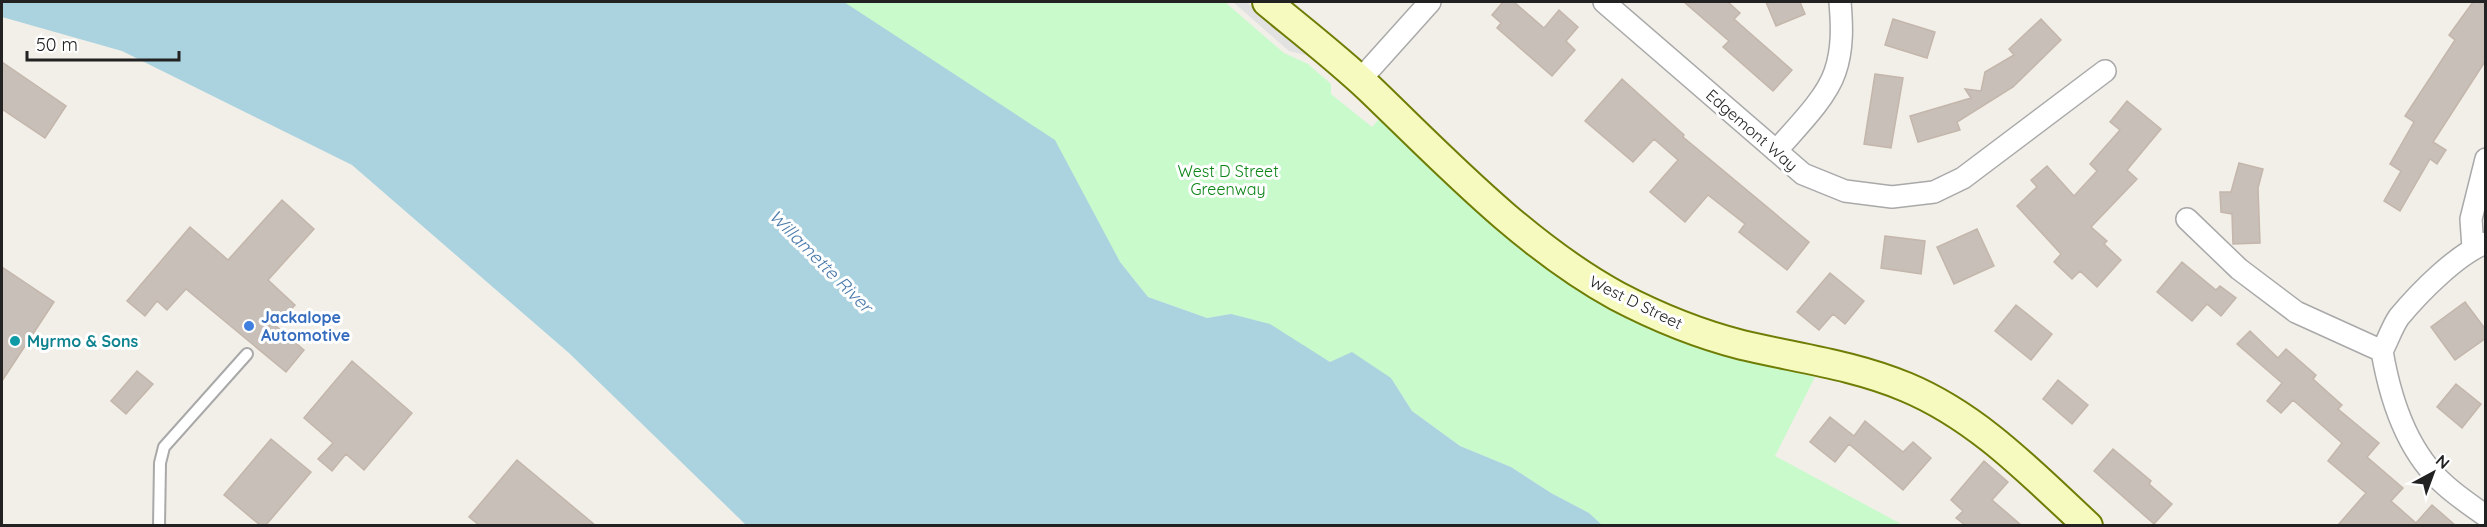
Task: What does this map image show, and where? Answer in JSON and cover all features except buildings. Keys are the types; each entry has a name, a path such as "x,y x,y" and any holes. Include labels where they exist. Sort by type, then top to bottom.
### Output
{"street":[{"name":"West D Street","path":"1267,2 1360,80 1505,215 1576,271 1618,296 1672,322 1740,344 1855,370 1907,388 1960,416 2002,447 2088,525"},
{"path":"1360,80 1430,2"},
{"name":"Edgemont Way","path":"1604,2 1803,174 1845,191 1892,197 1934,192 1963,178 2105,71"},
{"path":"1776,152 1812,108 1835,73 1842,34 1840,2"},
{"path":"2486,159 2470,219 2480,245 2423,292 2398,319 2382,351 2388,383 2401,420 2418,451 2443,483 2486,516"},
{"path":"2187,219 2239,269 2296,312 2382,351"}],"lane":[{"path":"159,525 160,463 164,447 247,354"}],"green space":[{"name":"West D Street Greenway","path":"844,2 1225,2 1284,53 1308,64 1331,84 1331,94 1372,127 1379,119 1511,239 1582,292 1661,334 1699,348 1815,377 1775,456 1903,525 1602,525 1589,513 1551,493 1511,467 1460,446 1412,411 1391,378 1331,362 1231,314 1207,318 1148,297 1120,262"}],"shaded area":[{"path":"1233,2 1247,2 1309,56 1289,51"}],"water":[{"name":"Willamette River","path":"2,2 844,2 1055,140 1120,262 1148,297 1207,318 1231,314 1270,324 1330,362 1352,352 1391,378 1412,411 1460,446 1511,467 1551,493 1589,513 1602,525 746,525 569,353 352,165 122,51 2,17"}],"place":[{"name":"Jackalope Automotive","path":"249,326"},
{"name":"Myrmo & Sons","path":"15,341"}]}
